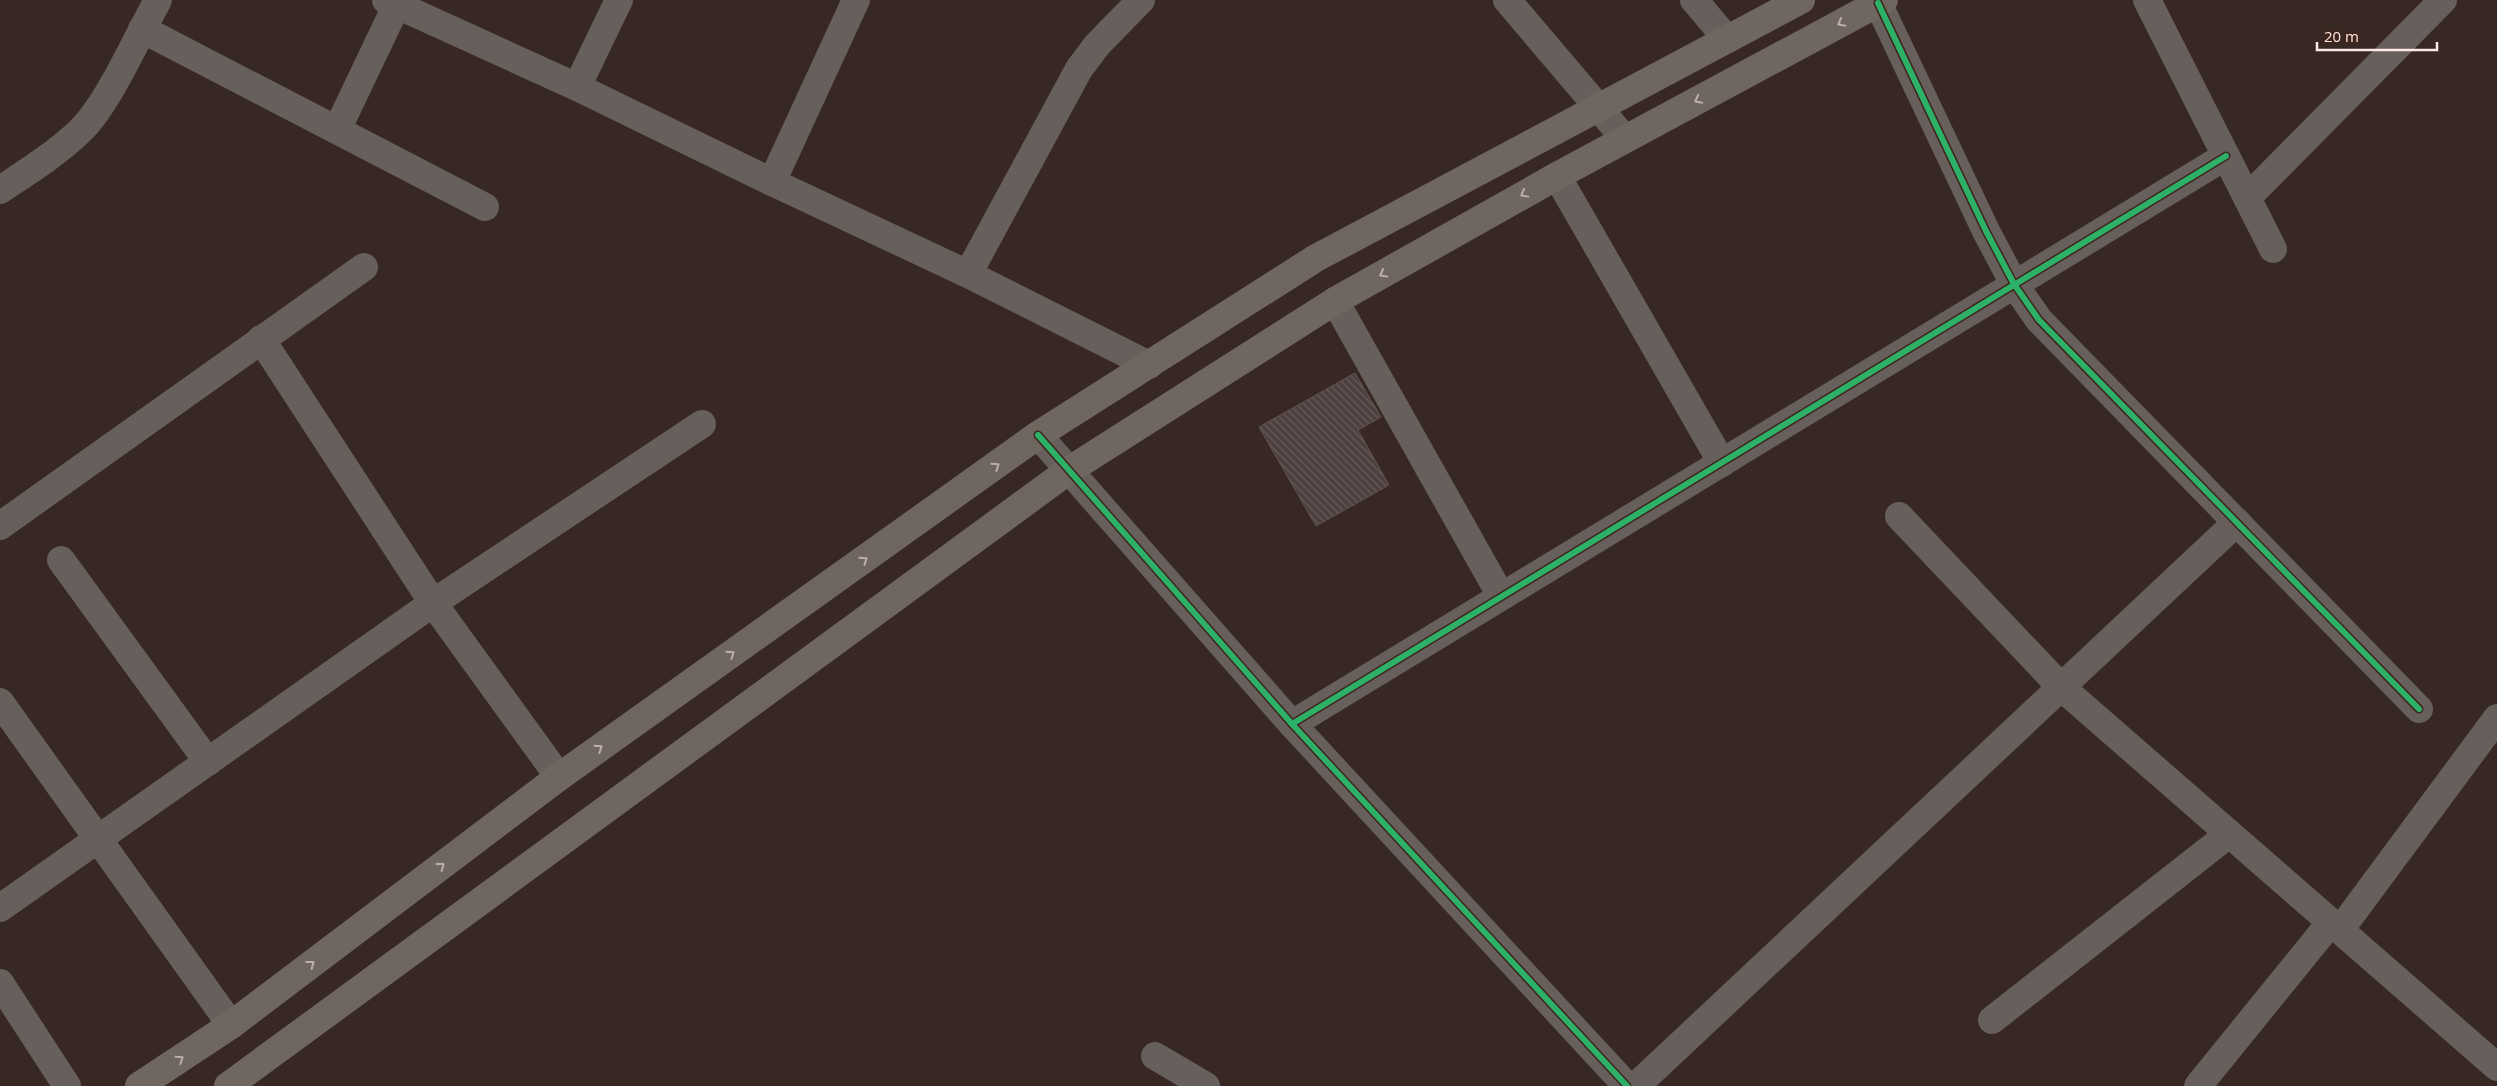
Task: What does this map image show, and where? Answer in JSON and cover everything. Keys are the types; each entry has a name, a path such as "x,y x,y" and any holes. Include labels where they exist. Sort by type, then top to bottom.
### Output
{"highway":[{"path":"139,1086 230,1024 559,776 1038,436 1316,258 1801,0"},
{"path":"228,1086 1068,471 1335,301 1556,176 1881,1"}],"street":[{"path":"0,190 47,158 81,130 102,103 158,0"},
{"path":"577,87 619,0"},
{"path":"772,182 856,0"},
{"path":"968,274 1079,69 1097,45 1141,0"},
{"path":"1507,0 1625,139"},
{"path":"1694,0 1728,39"},
{"path":"2147,0 2273,249"},
{"path":"2247,198 2443,0"},
{"path":"1881,1 1986,231 2014,284 2039,320 2419,709"},
{"path":"336,130 394,2 577,87 772,182 968,274 1149,365"},
{"path":"142,29 485,207"},
{"path":"1292,724 2226,156"},
{"path":"1556,176 1722,463"},
{"path":"0,526 364,268"},
{"path":"1335,301 1501,596"},
{"path":"262,339 434,603 559,776"},
{"path":"0,908 434,603 702,424"},
{"path":"1038,436 1292,724 1626,1085 2061,687 2237,522"},
{"path":"1899,516 2061,687 2497,1067"},
{"path":"61,560 208,762"},
{"path":"0,702 230,1024"},
{"path":"2198,1086 2335,926 2497,718"},
{"path":"1992,1020 2229,834"},
{"path":"0,983 67,1086"},
{"path":"1155,1056 1206,1086"}],"building":[{"path":"1355,373 1381,417 1358,430 1389,485 1316,526 1259,427"}],"cycle path":[{"path":"1878,3 1986,231 2014,284 2039,320 2419,709"},
{"path":"1292,724 2226,156"},
{"path":"1038,435 1292,724 1627,1086"}]}
